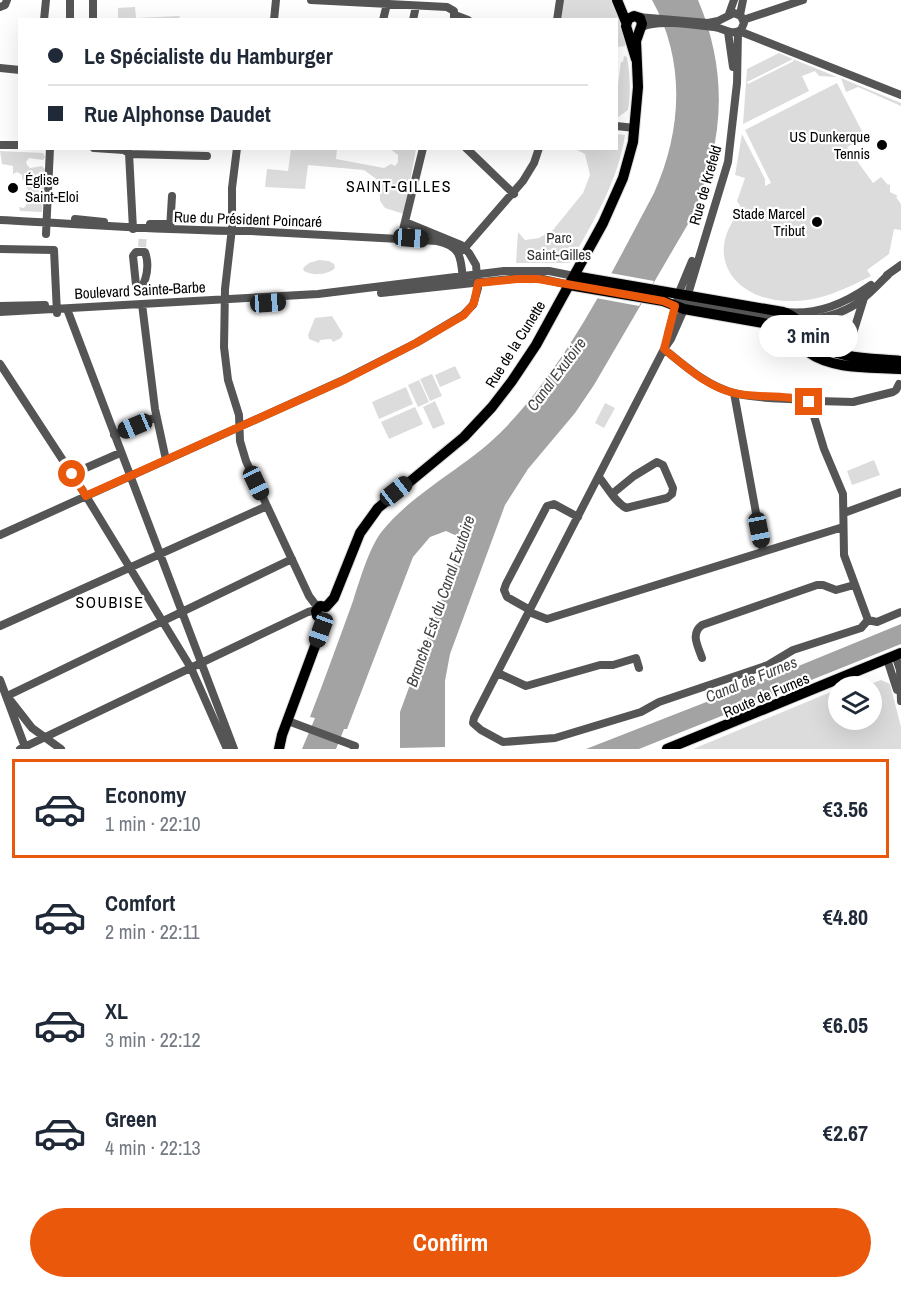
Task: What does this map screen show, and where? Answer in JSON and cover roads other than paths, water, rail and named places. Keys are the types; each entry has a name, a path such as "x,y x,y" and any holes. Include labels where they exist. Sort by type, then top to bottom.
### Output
{"main road":[{"path":"619,0 634,23"},
{"name":"Rue de la Cunette","path":"279,749 321,630 321,611 334,598 358,537 371,516 393,494 464,437 492,407 525,363 605,218 631,153 635,128 638,87 634,23"},
{"name":"Boulevard Sainte-Barbe","path":"571,280 681,301"},
{"path":"681,301 780,311 798,320 808,336 821,347 836,354 901,361"},
{"path":"681,301 785,328 796,343 808,353 827,362 901,369"},
{"name":"Route de Furnes","path":"667,749 895,658"},
{"name":"Route de Furnes","path":"677,749 895,658"}],"street":[{"path":"0,7 5,5 7,0"},
{"path":"44,18 46,0"},
{"path":"70,0 70,18"},
{"path":"93,0 93,18"},
{"path":"273,18 276,0"},
{"path":"311,0 387,4 442,3 452,9 454,17"},
{"path":"557,18 560,0"},
{"path":"727,16 734,0"},
{"name":"Rue de Krefeld","path":"743,0 728,162 705,236 664,349 473,723 477,728 501,741 542,741 555,738 641,712 659,702 768,665 793,650 861,628 868,620"},
{"path":"634,23 653,21 714,24 727,31 803,0"},
{"path":"384,18 387,4"},
{"path":"714,24 734,13 741,25 756,37 901,95"},
{"name":"Rue de Krefeld","path":"727,16 723,25 727,31 732,58 735,105"},
{"path":"741,25 767,41"},
{"path":"738,56 743,42 756,37"},
{"path":"0,68 18,70"},
{"path":"618,126 635,128"},
{"path":"0,145 18,146"},
{"path":"50,150 46,242 54,250 60,309 114,435 234,749"},
{"path":"0,220 47,220 133,226 130,156 124,150"},
{"path":"237,150 232,188 232,232 225,303 226,370 239,415 243,452 309,596 321,611"},
{"path":"401,238 423,150"},
{"path":"468,150 514,194"},
{"path":"463,280 461,249 514,194 532,167 538,150"},
{"path":"130,156 207,156"},
{"path":"170,227 172,196"},
{"path":"0,535 365,370 467,313 477,295 478,278 475,262 461,249 405,222"},
{"name":"Rue du Président Poincaré","path":"133,226 143,229 170,227 232,232 401,238 439,241 461,249"},
{"path":"0,249 46,242"},
{"path":"142,250 147,256 147,278 139,293 156,417 166,460"},
{"path":"681,301 779,319 798,320 864,294 900,266"},
{"name":"Boulevard Sainte-Barbe","path":"60,309 83,311 141,306 327,299 530,271 554,272 571,280"},
{"name":"Boulevard Sainte-Barbe","path":"478,278 571,280"},
{"path":"849,346 864,294"},
{"path":"0,306 60,309"},
{"path":"0,312 60,309"},
{"path":"780,311 813,315"},
{"path":"808,336 807,325 813,315"},
{"path":"791,334 798,320"},
{"path":"664,349 702,378 734,393 804,400 810,403 818,401 856,402 893,392 899,384"},
{"path":"0,364 86,496 191,668 227,749"},
{"path":"734,393 764,551"},
{"path":"810,403 843,494 844,555 868,620 877,622 901,612"},
{"path":"114,435 156,417"},
{"path":"72,474 120,453"},
{"path":"601,475 620,505 628,508 669,497 673,489 663,465 657,462 640,472 614,493"},
{"path":"844,513 901,492"},
{"path":"579,517 554,504 547,506 505,586 505,594 508,598 547,619 843,527"},
{"path":"0,626 267,506"},
{"path":"7,696 292,559"},
{"path":"702,658 694,635 702,625 817,585 836,590 854,585"},
{"path":"0,680 23,748 308,612 321,611"},
{"path":"498,673 526,686 597,666 616,664 636,658 639,668"},
{"path":"895,658 901,701"},
{"path":"7,696 29,725 61,749"},
{"path":"288,722 354,747"}],"water":[{"name":"Canal Exutoire","path":"652,0 698,0 708,28 718,84 715,140 709,168 688,224 594,385 575,413 528,469 505,505 450,654 445,681 445,747 400,748 400,712 459,551 457,536 446,531 430,537 413,557 347,729 344,729 336,749 302,749 315,718 310,717 365,564 378,537 411,502 491,442 528,402 550,374 587,316 654,193 670,145 675,121 676,96 671,47"},
{"path":"901,624 901,644 639,749 586,749 796,667"}],"tunnel":[{"path":"142,247 143,235"}],"place":[{"name":"US Dunkerque Tennis","path":"882,145"},
{"name":"Église Saint-Eloi","path":"13,188"},
{"name":"Stade Marcel Tribut","path":"817,222"}],"district":[{"name":"SAINT-GILLES","path":"399,186"},
{"name":"SOUBISE","path":"110,602"}],"park label":[{"name":"Parc Saint-Gilles","path":"559,246"}],"water label":[{"name":"Branche Est du Canal Exutoire","path":"440,601"},
{"name":"Canal de Furnes","path":"751,679"}]}
